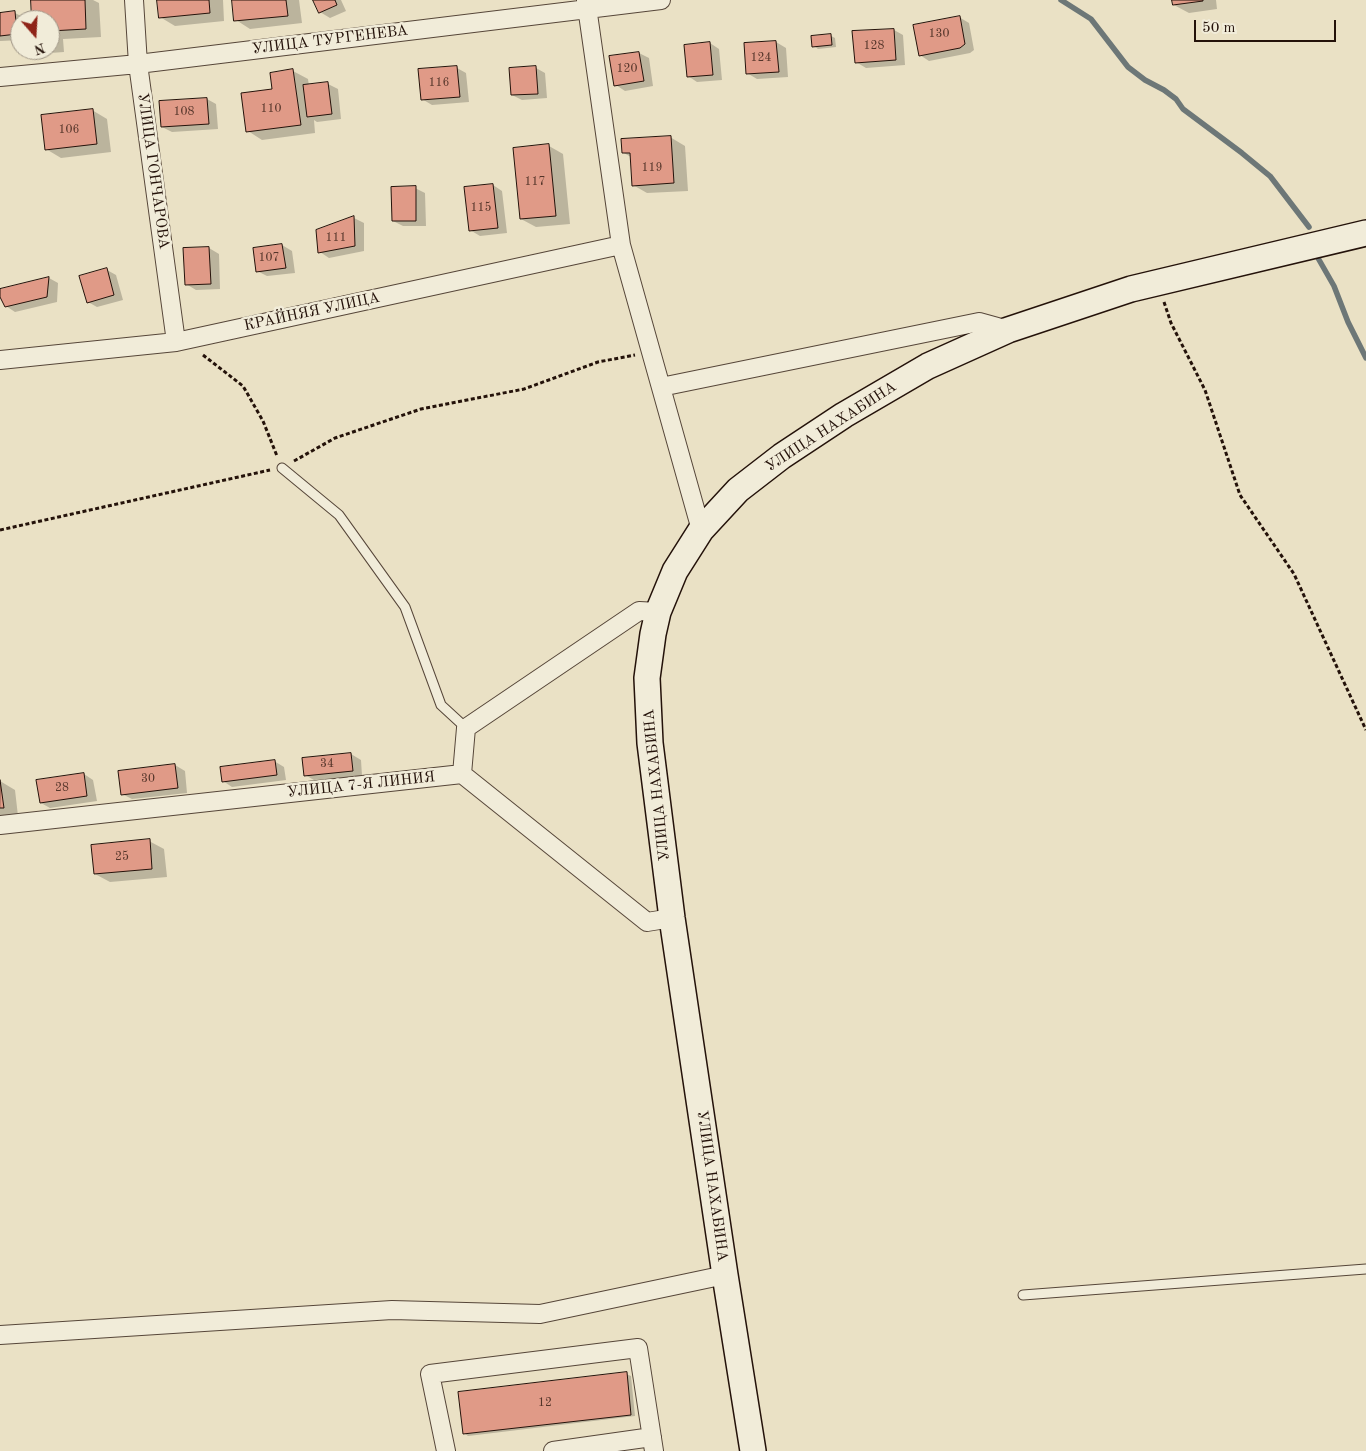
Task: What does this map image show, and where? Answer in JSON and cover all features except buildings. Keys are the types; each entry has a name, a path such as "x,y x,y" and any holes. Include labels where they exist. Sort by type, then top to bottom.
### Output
{"main road":[{"name":"УЛИЦА НАХАБИНА","path":"753,1451 672,918 650,743 647,678 653,634 658,612 675,570 701,530 738,490 782,456 844,415 928,366 1008,330 1130,289 1366,233"}],"street":[{"name":"УЛИЦА ГОНЧАРОВА","path":"134,0 138,64 176,342"},
{"name":"УЛИЦА ТУРГЕНЕВА","path":"0,77 138,64 586,4 660,0"},
{"path":"586,4 621,245 701,530"},
{"name":"КРАЙНЯЯ УЛИЦА","path":"0,360 176,342 621,245"},
{"path":"661,387 979,322 1008,330"},
{"path":"658,612 639,611 466,728 462,774 647,922 672,918"},
{"name":"УЛИЦА 7-Я ЛИНИЯ","path":"0,825 462,774"},
{"path":"0,1335 392,1310 540,1314 725,1275"},
{"path":"446,1451 430,1374 638,1348 653,1444 553,1451"}],"lane":[{"path":"282,468 339,515 404,607 440,705 466,728"},
{"path":"1023,1295 1366,1269"}],"path":[{"path":"1157,283 1171,323 1205,390 1240,495 1294,574 1366,730"},
{"path":"176,342 194,348 242,386 263,421 282,468"},
{"path":"0,530 282,468 335,438 421,409 524,389 598,362 651,352"}],"waterway":[{"path":"1061,0 1091,19 1128,67 1176,99 1183,109 1270,176 1309,227"},
{"path":"1318,258 1334,286 1348,322 1366,358"}]}
